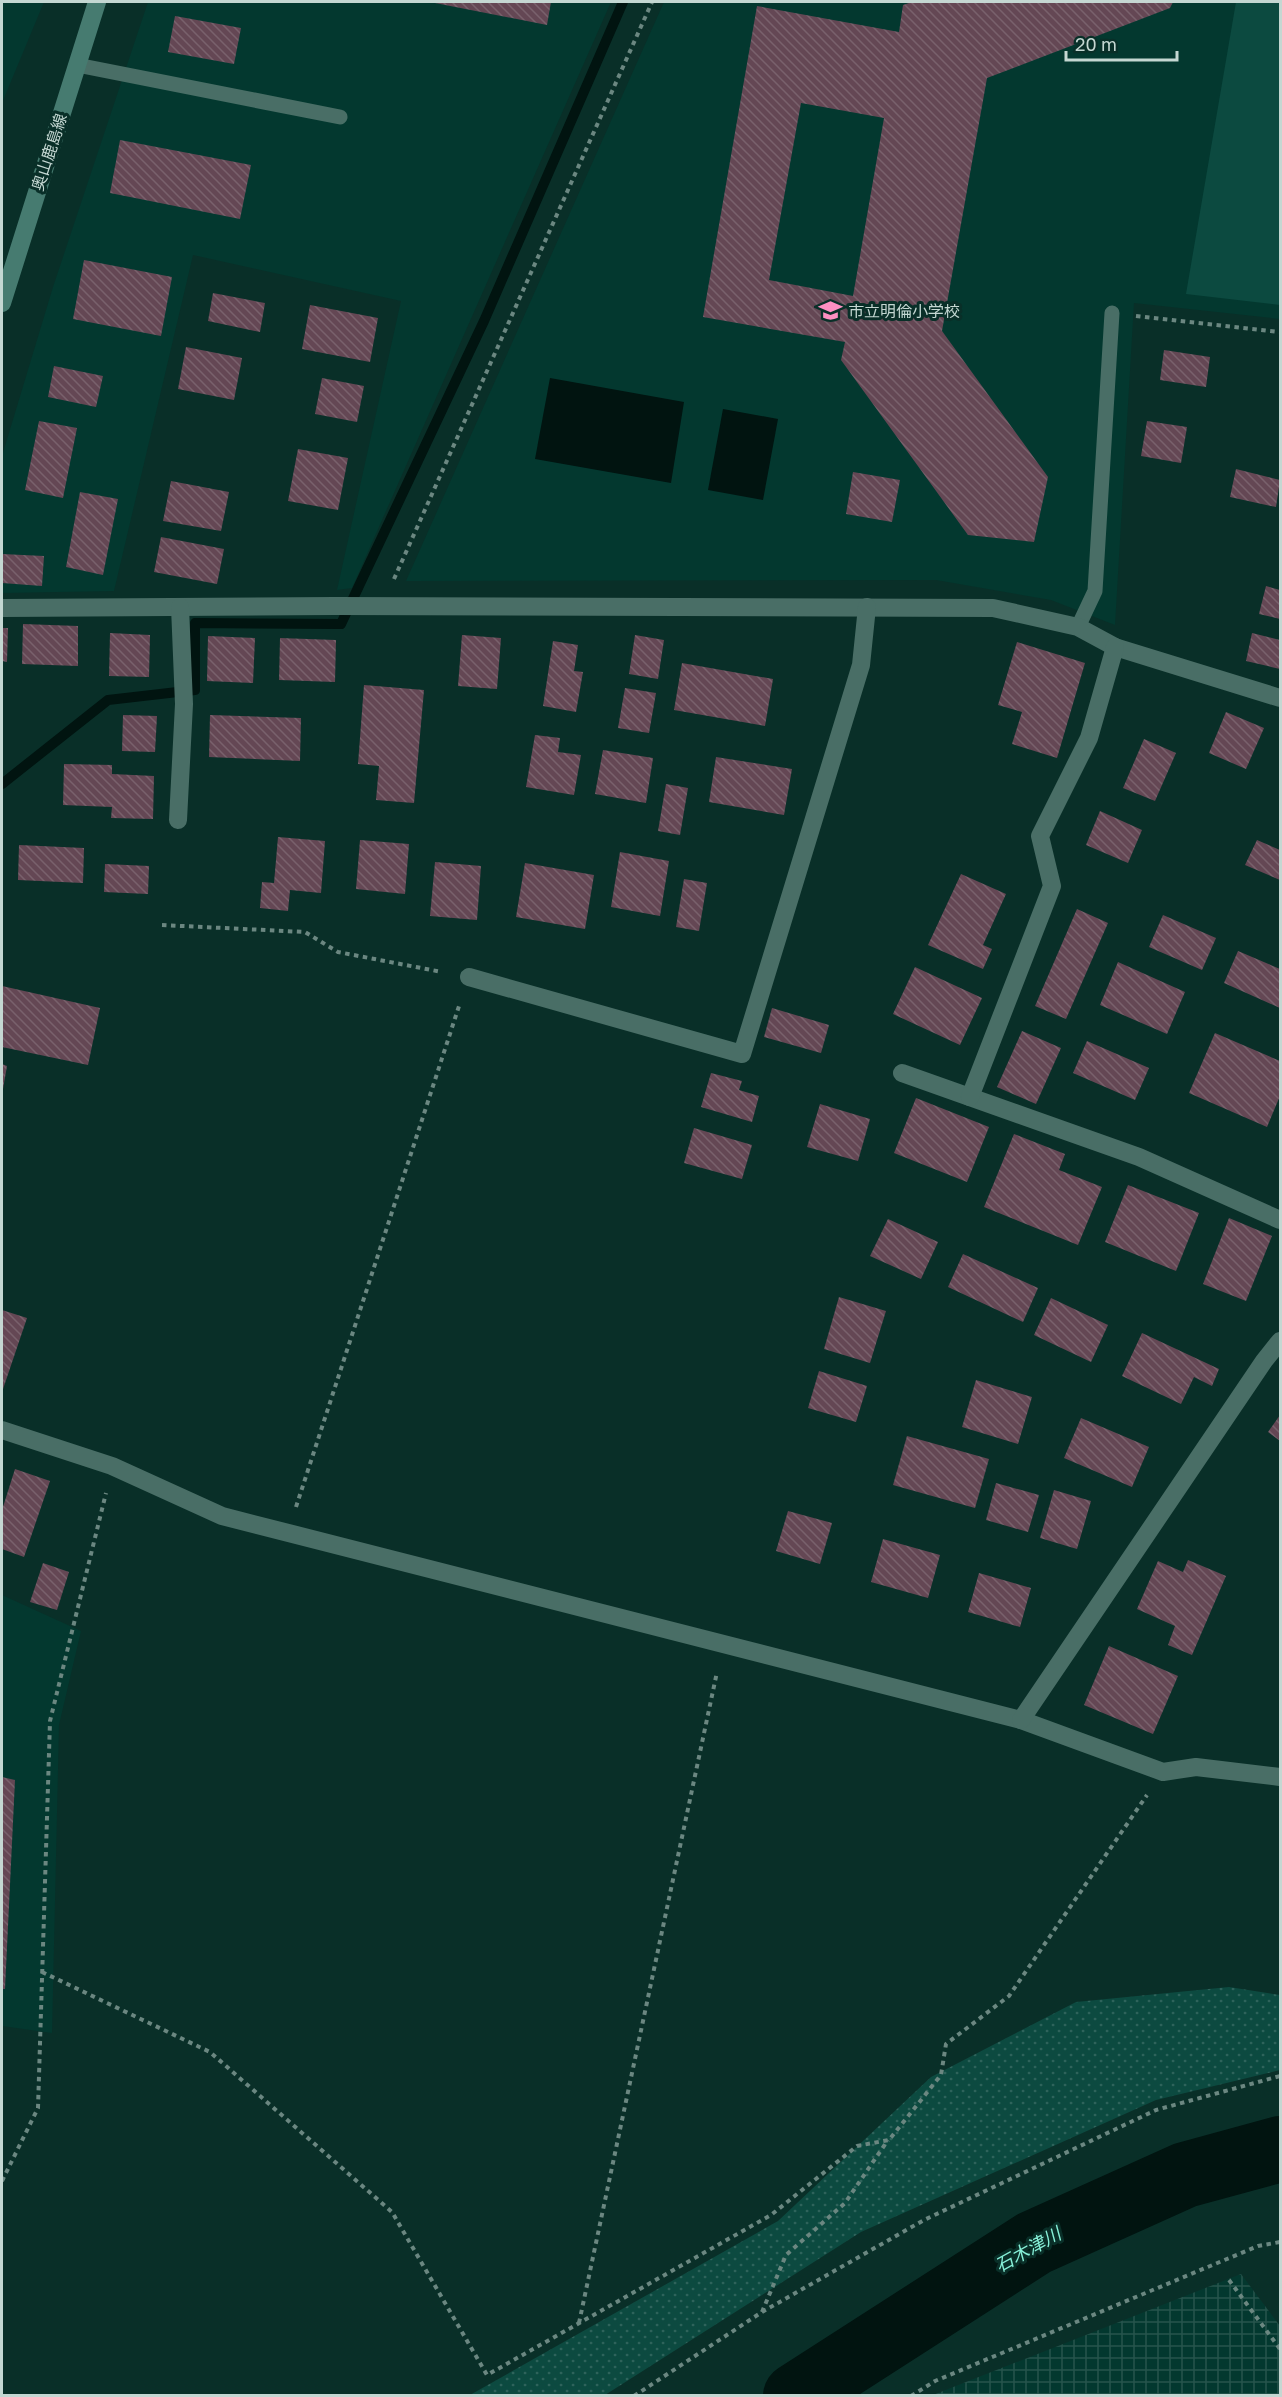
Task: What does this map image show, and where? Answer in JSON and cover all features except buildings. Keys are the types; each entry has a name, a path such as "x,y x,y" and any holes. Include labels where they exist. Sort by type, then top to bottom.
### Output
{"main road":[{"name":"奥山鹿島線","path":"2,303 5,278 97,2"}],"street":[{"path":"2,608 335,606 993,608 1078,627 1115,646 1281,698"},
{"path":"178,820 184,704 180,607"},
{"path":"469,977 742,1054 861,665 867,607"},
{"path":"970,1097 1052,886 1040,836 1089,738 1115,646"},
{"path":"902,1073 1139,1157 1281,1220"},
{"path":"1021,1720 1264,1361 1281,1341"},
{"path":"2,1430 112,1466 222,1516 1021,1720 1162,1772 1196,1767 1281,1777"}],"lane":[{"path":"77,65 340,117"},
{"path":"1078,627 1095,591 1112,313"}],"path":[{"path":"376,606 652,2"},
{"path":"1112,313 1281,332"},
{"path":"162,925 304,932 338,952 469,977 288,1533"},
{"path":"2,2181 38,2108 50,1721 112,1466"},
{"path":"579,2323 723,1644"},
{"path":"762,2312 786,2255 845,2203 889,2140 940,2075 946,2044 1010,1996 1162,1772"},
{"path":"42,1972 210,2052 392,2212 487,2375 771,2215 857,2146 889,2140"},
{"path":"634,2396 762,2312 924,2220 1156,2110 1281,2076"},
{"path":"911,2396 945,2376 1258,2246 1281,2242"},
{"path":"1229,2280 1281,2349"}],"shaded area":[{"path":"2,2 44,2 2,103"},
{"path":"148,2 611,2 352,588 337,590 401,301 193,255 114,591 2,593 2,456 53,287"},
{"name":"市立明倫小学校","path":"664,2 1280,2 1280,319 1134,303 1115,625 1051,600 936,580 406,581"},
{"path":"1236,2 1280,2 1280,305 1186,294"},
{"path":"550,378 684,402 671,483 535,459"},
{"path":"723,409 778,419 763,500 708,490"},
{"path":"2,1595 81,1631 59,1725 52,2033 2,2026"},
{"path":"1229,1987 1280,1995 1280,2070 1156,2100 861,2232 605,2395 470,2395 778,2221 931,2077 1076,2002"},
{"path":"1241,2274 1280,2326 1280,2395 933,2395"}],"waterway":[{"path":"2,784 108,700 195,690 195,623 341,624 484,321 623,2"},
{"name":"石木津川","path":"796,2396 1034,2243 1185,2175 1280,2149"}],"place":[{"name":"市立明倫小学校","path":"830,311"}]}
